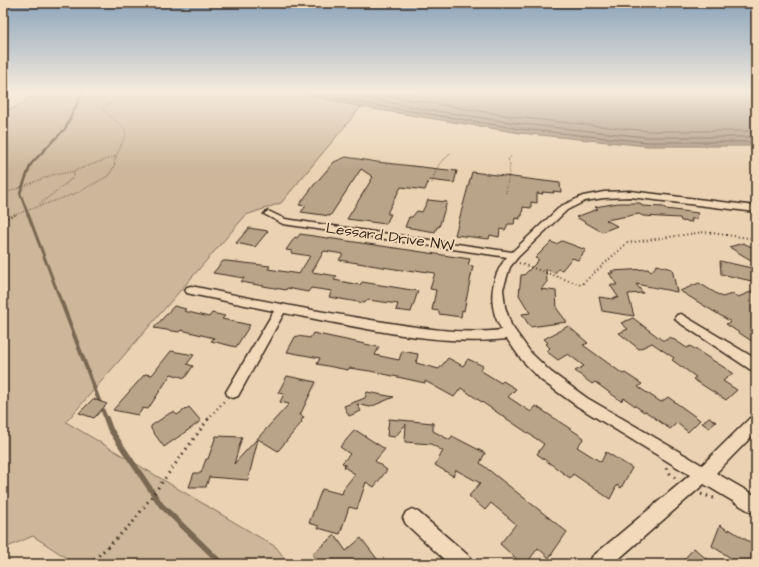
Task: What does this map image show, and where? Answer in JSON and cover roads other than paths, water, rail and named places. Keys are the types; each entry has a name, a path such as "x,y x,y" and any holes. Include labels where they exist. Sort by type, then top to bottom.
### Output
{"street":[{"path":"756,209 699,203 638,194 617,194 583,199 564,208 511,258 500,277 497,289 499,307 510,334 534,365 561,388 756,506"},
{"name":"Lessard Drive NW","path":"268,214 284,221 511,258"},
{"path":"191,290 281,308 441,336 474,338 510,334"},
{"path":"233,392 281,308"},
{"path":"681,318 756,366"},
{"path":"599,564 704,474 756,422"},
{"path":"412,518 463,564"}],"water":[{"path":"425,117 756,117 756,146 647,146 520,133"}],"waterway":[{"path":"50,144 65,129 70,117"},
{"path":"28,215 20,193 31,164 50,144"},
{"path":"28,214 62,304"},
{"path":"62,303 106,419"},
{"path":"106,418 110,429 161,505 222,564"}]}
